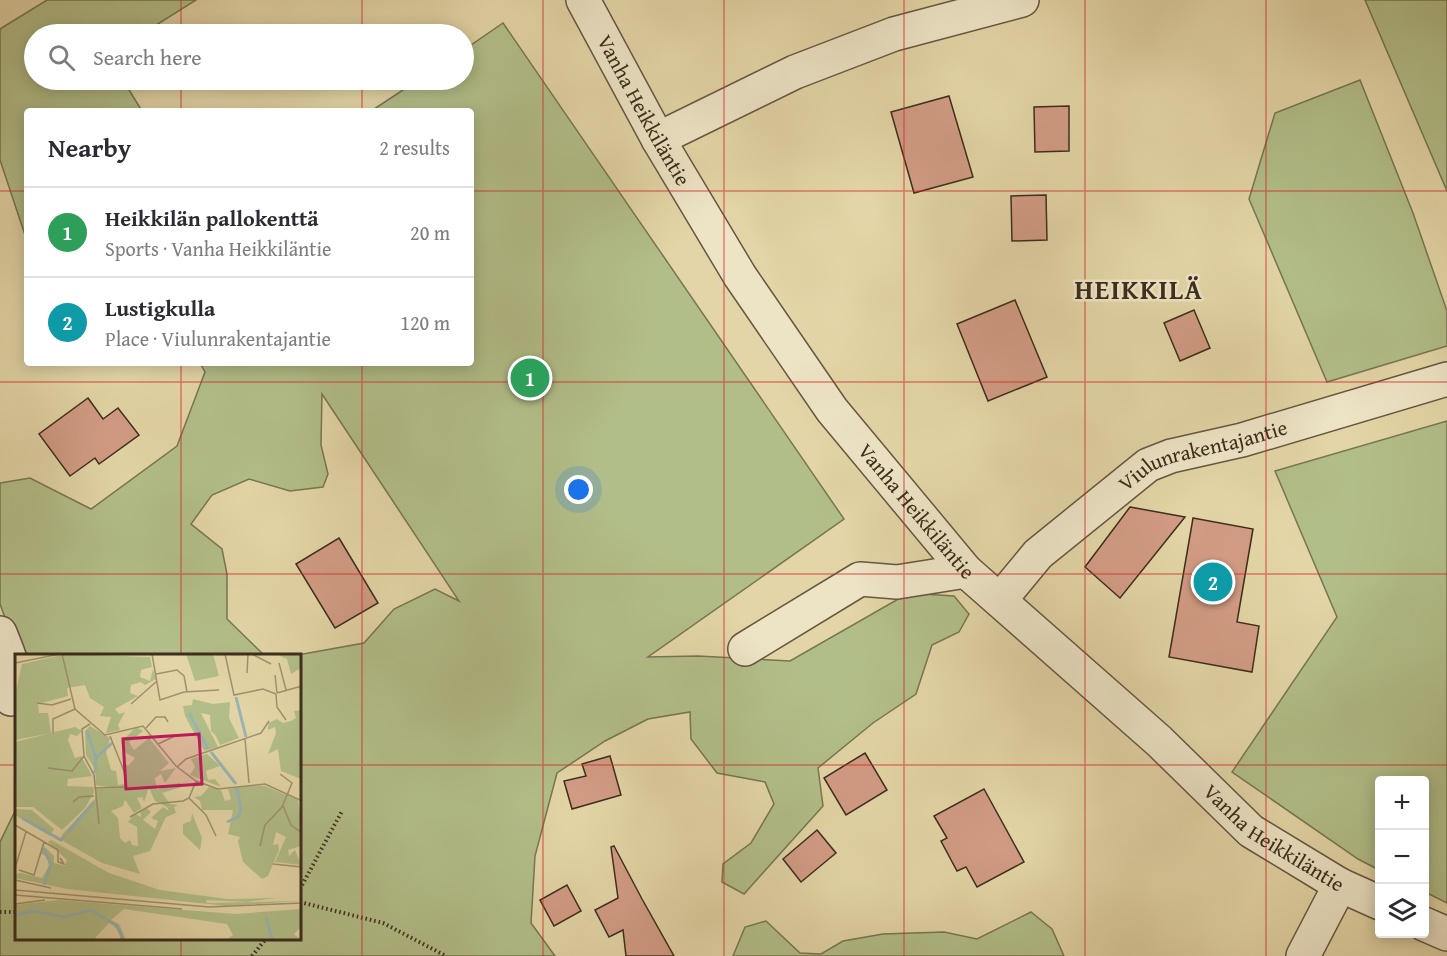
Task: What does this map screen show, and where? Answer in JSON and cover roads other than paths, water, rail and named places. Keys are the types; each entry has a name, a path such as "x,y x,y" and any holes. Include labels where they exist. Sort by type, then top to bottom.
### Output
{"street":[{"name":"Vanha Heikkiläntie","path":"583,0 658,139 740,276 832,410 966,571 1159,741 1218,802 1251,831 1340,885 1375,901"},
{"path":"658,139 795,72 828,59 894,34 1022,0"},
{"name":"Viulunrakentajantie","path":"1000,600 1038,554 1148,465 1171,456 1242,440 1447,379"},
{"path":"745,649 860,579 897,582 966,571"},
{"path":"0,633 14,673 15,690 11,699"},
{"path":"1303,956 1340,885"},
{"path":"1429,926 1447,934"}],"place":[{"name":"Heikkilän pallokenttä","path":"530,378"},
{"name":"Lustigkulla","path":"1213,582"}],"district":[{"name":"HEIKKILÄ","path":"1139,290"}]}
